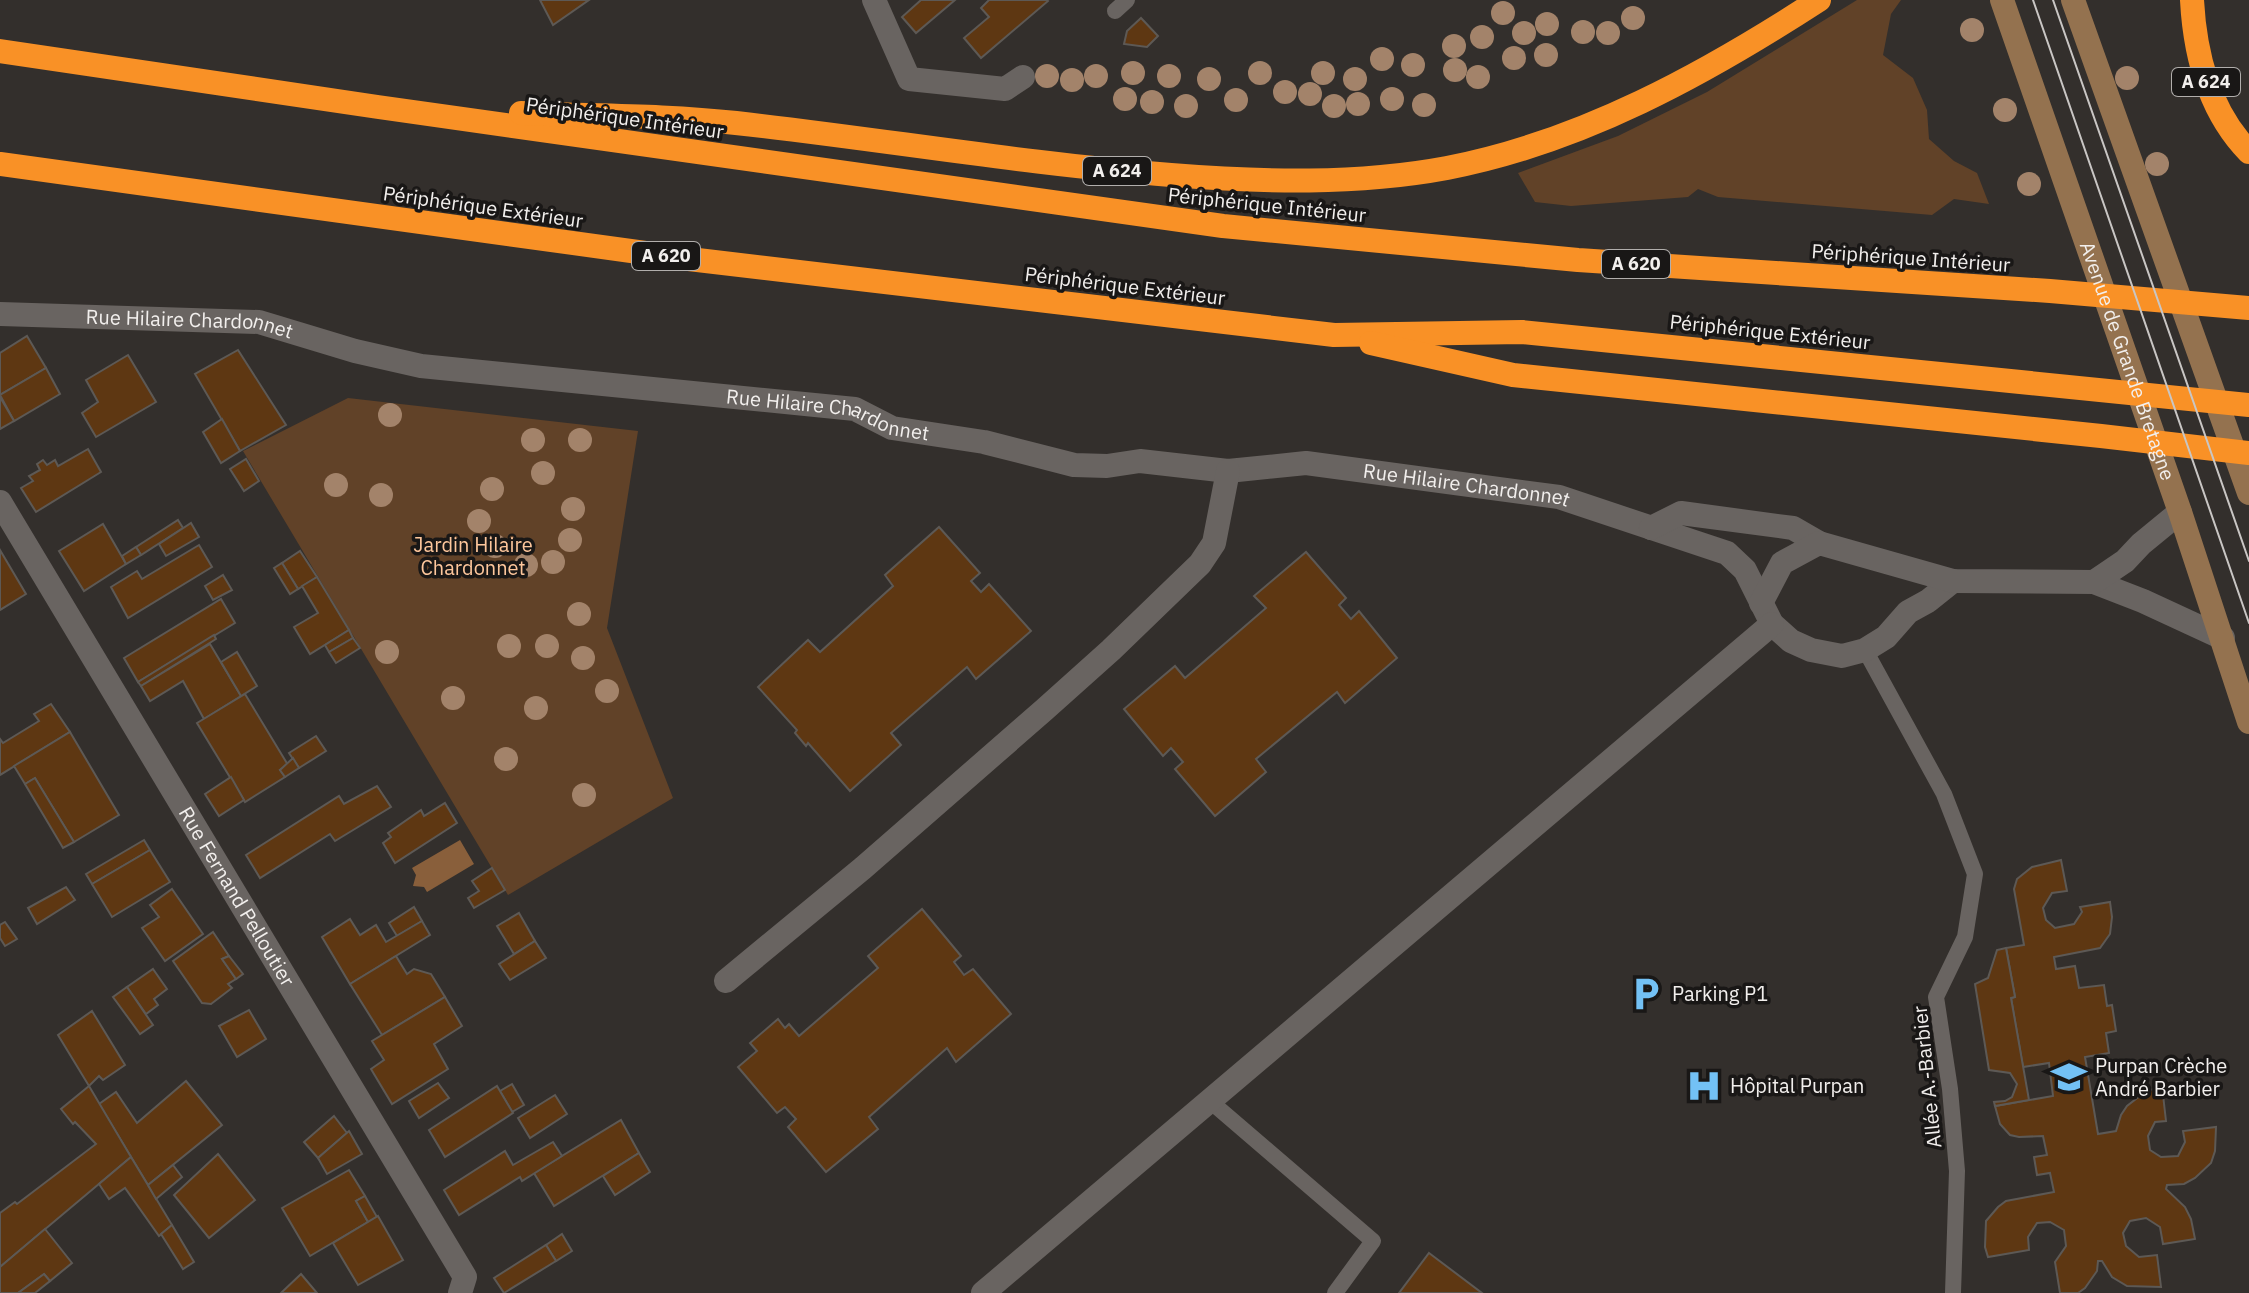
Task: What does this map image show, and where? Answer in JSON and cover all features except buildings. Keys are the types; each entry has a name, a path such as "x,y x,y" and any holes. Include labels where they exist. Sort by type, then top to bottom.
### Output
{"highway":[{"name":"A 624","path":"378,107 732,122 1107,170 1255,181 1345,180 1446,168 1522,149 1600,122 1763,36 1819,0"},
{"name":"A 624","path":"2192,0 2193,28 2204,74 2219,115 2249,152"},
{"name":"Périphérique Intérieur","path":"0,51 1223,226 1578,260 2050,291 2249,308"},
{"name":"Périphérique Extérieur","path":"0,164 689,259 1334,335 1522,332 2249,405"},
{"path":"1334,335 1513,375 2249,453"}],"main road":[{"name":"Avenue de Grande Bretagne","path":"2002,0 2180,512 2249,722"},
{"path":"2073,0 2249,493"}],"street":[{"path":"874,0 909,79 1005,89 1023,77"},
{"name":"Rue Hilaire Chardonnet","path":"0,314 259,322 355,351 421,366 855,409 892,428 984,442 1074,465 1107,466 1140,461 1228,471 1306,463 1559,497 1727,553 1745,570 1766,614 1791,641 1811,650 1842,656 1865,650"},
{"path":"726,981 902,835 1111,650 1200,564 1214,543 1228,471"},
{"name":"Rue Fernand Pelloutier","path":"0,502 465,1277 460,1293"},
{"path":"2094,582 2125,561 2180,512"},
{"path":"1651,528 1681,513 1793,528 1819,543 1953,581 2094,582 2223,638"},
{"path":"983,1293 1210,1101 1766,614 1782,563 1819,543"},
{"path":"1865,650 1886,637 1908,612 1953,581"}],"lane":[{"name":"Allée A.-Barbier","path":"1865,650 1944,794 1975,874 1965,937 1936,997 1950,1089 1957,1171 1953,1293"},
{"path":"1210,1101 1373,1241 1335,1293"}],"green space":[{"path":"1857,0 1901,0 1891,14 1883,55 1913,78 1927,110 1929,139 1954,161 1977,173 1989,204 1954,199 1932,215 1718,197 1698,189 1688,197 1571,206 1535,202 1518,173 1618,136 1707,92"},
{"name":"Jardin Hilaire Chardonnet","path":"348,398 638,431 607,628 673,798 508,895 243,451"}],"shaded area":[{"path":"460,840 474,864 427,892 424,887 413,886 416,875 412,868"}],"tram line":[{"path":"2033,0 2249,623"},
{"path":"2053,0 2249,561"}],"place":[{"name":"Parking P1","path":"1646,994"},
{"name":"Purpan Crèche André Barbier","path":"2069,1077"},
{"name":"Hôpital Purpan","path":"1704,1086"}]}
